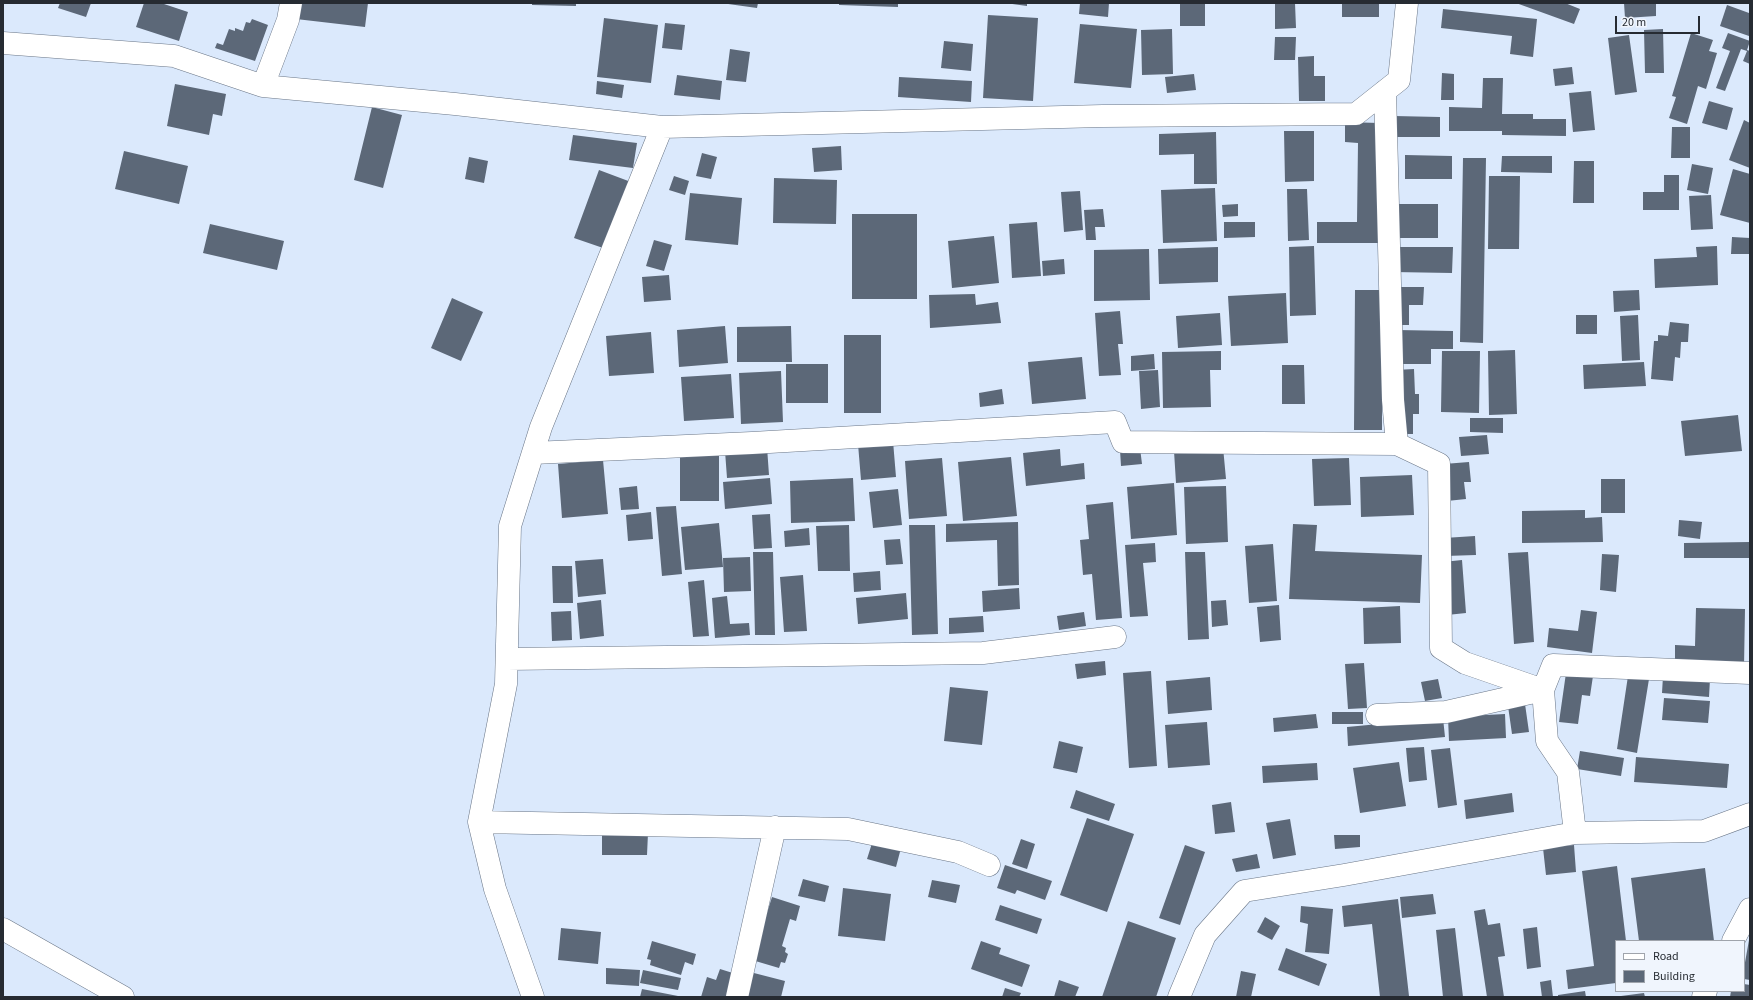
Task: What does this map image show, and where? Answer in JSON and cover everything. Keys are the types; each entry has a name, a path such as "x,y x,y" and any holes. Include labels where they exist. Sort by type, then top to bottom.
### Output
{"street":[{"path":"263,86 288,20 291,3"},
{"path":"3,43 174,56 263,86 448,103 662,127 1103,116 1356,114 1399,80 1407,3"},
{"path":"1385,91 1393,400 1397,444"},
{"path":"533,997 495,889 479,822 506,684 510,526 541,427 662,127"},
{"path":"533,453 760,443 1115,422 1123,442 1397,444 1439,464 1441,648 1465,663 1543,690"},
{"path":"507,659 983,653 1115,637"},
{"path":"1575,833 1568,772 1547,741 1543,690 1553,664 1750,673"},
{"path":"1377,715 1446,712 1543,690"},
{"path":"1179,997 1205,935 1244,891 1344,875 1575,833 1704,831 1750,814"},
{"path":"479,822 848,829 958,852 989,865"},
{"path":"737,997 775,827"},
{"path":"1734,940 1748,916"},
{"path":"3,928 123,997"}],"building":[{"path":"60,3 91,3 86,17 58,8"},
{"path":"144,3 161,3 188,12 179,41 136,27"},
{"path":"298,3 368,3 365,27 296,19"},
{"path":"532,3 576,3 576,6 532,5"},
{"path":"721,3 758,3 757,8"},
{"path":"839,3 898,3 898,7 839,5"},
{"path":"1005,3 1027,3 1027,6"},
{"path":"1080,3 1109,3 1108,17 1079,14"},
{"path":"1180,3 1205,3 1205,26 1180,26"},
{"path":"1275,3 1295,3 1296,28 1275,29"},
{"path":"1342,3 1379,3 1379,17 1342,17"},
{"path":"1516,3 1565,3 1580,9 1574,24"},
{"path":"1624,3 1656,3 1656,16 1625,18"},
{"path":"1727,5 1749,13 1750,10 1749,36 1720,26"},
{"path":"1443,9 1537,19 1533,57 1510,54 1512,36 1441,28"},
{"path":"988,15 1038,18 1033,101 983,98"},
{"path":"604,18 658,25 651,83 597,77"},
{"path":"252,19 268,25 255,61 215,48 217,43 223,45 229,29 235,31 235,28 243,31 246,22 250,23"},
{"path":"665,23 685,25 682,50 662,48"},
{"path":"1080,24 1137,29 1131,88 1074,83"},
{"path":"1172,29 1173,74 1142,75 1141,30"},
{"path":"1663,29 1664,73 1645,73 1644,30"},
{"path":"1691,33 1713,40 1709,51 1717,53 1706,89 1698,86 1687,124 1669,118 1676,97 1672,96"},
{"path":"1728,33 1750,41 1747,50 1750,51 1750,64 1743,61 1747,51 1741,49 1725,91 1716,88 1730,51 1722,48"},
{"path":"1629,35 1637,92 1615,95 1608,38"},
{"path":"1275,37 1296,37 1295,60 1274,60"},
{"path":"944,41 973,44 971,71 941,68"},
{"path":"730,49 750,52 746,82 726,80"},
{"path":"1314,56 1314,76 1325,76 1325,101 1299,101 1298,57"},
{"path":"1572,67 1574,84 1555,86 1553,69"},
{"path":"1442,73 1454,74 1454,100 1441,100"},
{"path":"1194,74 1196,90 1167,93 1165,77"},
{"path":"677,75 722,81 720,100 674,95"},
{"path":"899,77 972,81 971,102 898,97"},
{"path":"1483,78 1503,78 1502,114 1533,114 1533,119 1566,119 1566,136 1502,135 1502,131 1449,131 1449,107 1482,108"},
{"path":"597,81 624,85 622,98 596,94"},
{"path":"175,84 226,94 222,116 213,114 209,135 167,126"},
{"path":"1591,91 1595,130 1573,132 1569,93"},
{"path":"1709,101 1733,108 1727,130 1702,123"},
{"path":"372,107 402,115 383,188 354,180"},
{"path":"1394,116 1440,117 1440,137 1394,137"},
{"path":"1744,120 1750,123 1750,168 1729,160"},
{"path":"1345,122 1379,123 1378,243 1317,243 1317,222 1357,222 1358,143 1345,142"},
{"path":"1672,127 1690,127 1690,158 1671,158"},
{"path":"1284,131 1314,131 1314,181 1285,182"},
{"path":"1216,132 1217,184 1194,184 1194,154 1159,155 1159,134"},
{"path":"573,135 637,143 633,168 569,160"},
{"path":"841,146 842,170 814,172 812,148"},
{"path":"124,151 188,166 179,204 115,189"},
{"path":"702,153 717,157 711,179 696,176"},
{"path":"1405,155 1452,156 1452,179 1405,179"},
{"path":"1502,156 1552,156 1552,173 1501,172"},
{"path":"469,157 488,161 484,183 465,179"},
{"path":"1463,158 1486,158 1483,343 1460,342"},
{"path":"1574,161 1594,161 1594,203 1573,203"},
{"path":"1692,164 1713,168 1708,194 1687,190"},
{"path":"1733,169 1750,174 1750,223 1720,215"},
{"path":"599,170 631,182 606,249 574,238"},
{"path":"1664,175 1679,175 1679,210 1643,210 1643,192 1664,192"},
{"path":"674,176 689,181 685,195 669,190"},
{"path":"1489,176 1520,176 1519,249 1488,249"},
{"path":"774,178 837,180 836,224 773,223"},
{"path":"1215,188 1217,241 1163,243 1161,190"},
{"path":"1287,189 1307,189 1309,240 1288,241"},
{"path":"1080,191 1083,230 1064,232 1061,192"},
{"path":"690,193 742,198 738,245 685,240"},
{"path":"1711,195 1713,229 1691,230 1689,196"},
{"path":"1238,204 1238,216 1223,217 1222,205"},
{"path":"1396,204 1438,204 1438,238 1395,238"},
{"path":"1103,209 1105,227 1095,227 1096,240 1086,240 1084,210"},
{"path":"852,214 917,214 917,299 852,299"},
{"path":"1037,222 1041,276 1012,278 1009,224"},
{"path":"1224,222 1255,222 1255,237 1224,238"},
{"path":"210,224 284,241 277,270 203,253"},
{"path":"994,236 999,283 952,288 948,241"},
{"path":"1732,237 1750,238 1750,254 1731,254"},
{"path":"654,240 672,245 664,271 646,266"},
{"path":"1314,246 1316,315 1290,316 1289,247"},
{"path":"1717,246 1718,285 1655,288 1654,259 1697,257 1696,247"},
{"path":"1218,247 1218,282 1159,284 1158,249"},
{"path":"1393,247 1453,247 1452,273 1393,272"},
{"path":"1149,249 1150,300 1094,301 1094,250"},
{"path":"1064,259 1065,274 1043,276 1042,261"},
{"path":"669,275 671,300 644,302 642,277"},
{"path":"1394,287 1424,287 1423,305 1409,305 1409,325 1394,325"},
{"path":"1355,290 1382,290 1382,430 1354,430"},
{"path":"1639,290 1640,310 1614,312 1613,291"},
{"path":"1286,293 1288,343 1231,346 1228,296"},
{"path":"975,294 976,305 998,302 1001,323 930,328 929,295"},
{"path":"452,298 483,312 461,361 431,348"},
{"path":"1120,311 1123,344 1118,344 1121,375 1099,376 1095,313"},
{"path":"1220,313 1222,345 1178,348 1176,316"},
{"path":"1576,315 1597,315 1597,334 1576,334"},
{"path":"1638,315 1640,360 1622,361 1620,316"},
{"path":"1670,322 1689,324 1688,342 1681,342 1680,358 1675,357 1673,381 1651,379 1654,341 1658,341 1658,335 1668,336"},
{"path":"725,326 728,363 679,367 677,330"},
{"path":"791,326 792,362 737,362 737,327"},
{"path":"1397,330 1453,331 1453,349 1431,349 1431,364 1396,364"},
{"path":"651,332 654,373 609,376 606,336"},
{"path":"844,335 881,335 881,413 844,413"},
{"path":"1515,350 1517,414 1489,415 1488,351"},
{"path":"1221,351 1221,370 1210,370 1211,407 1163,408 1162,352"},
{"path":"1442,351 1480,351 1479,413 1441,412"},
{"path":"1154,354 1155,369 1131,371 1131,356"},
{"path":"1082,357 1086,399 1032,404 1028,362"},
{"path":"1644,362 1646,386 1584,389 1583,365"},
{"path":"786,364 828,364 828,403 786,403"},
{"path":"1282,365 1304,365 1305,404 1282,404"},
{"path":"1414,369 1415,394 1419,394 1419,414 1413,414 1413,434 1397,434 1395,370"},
{"path":"1158,370 1160,407 1141,409 1139,371"},
{"path":"781,371 783,422 741,424 739,373"},
{"path":"731,374 734,418 684,421 681,377"},
{"path":"1002,389 1004,404 980,407 979,393"},
{"path":"1738,415 1742,451 1685,456 1681,421"},
{"path":"1470,418 1503,418 1503,433 1470,432"},
{"path":"1487,435 1489,454 1461,456 1459,437"},
{"path":"893,441 896,477 861,480 858,444"},
{"path":"767,447 769,475 727,478 725,451"},
{"path":"1223,447 1226,479 1176,483 1174,451"},
{"path":"1140,448 1142,464 1121,466 1120,450"},
{"path":"1060,449 1061,466 1084,463 1085,479 1026,486 1023,453"},
{"path":"680,454 719,454 719,501 680,501"},
{"path":"1011,457 1017,516 963,521 958,462"},
{"path":"942,458 947,516 909,519 905,461"},
{"path":"1349,458 1351,505 1314,506 1312,459"},
{"path":"603,460 608,514 562,518 558,464"},
{"path":"1469,462 1471,482 1464,482 1466,499 1447,501 1444,464"},
{"path":"1412,475 1414,515 1361,517 1360,477"},
{"path":"770,478 772,504 725,509 723,482"},
{"path":"853,478 855,521 791,523 790,481"},
{"path":"1601,479 1625,479 1625,513 1601,513"},
{"path":"1174,483 1177,535 1131,539 1127,487"},
{"path":"637,486 639,509 621,510 619,488"},
{"path":"1226,486 1228,542 1186,544 1184,487"},
{"path":"898,489 902,525 873,528 869,492"},
{"path":"1113,502 1122,618 1096,620 1092,574 1083,575 1080,540 1089,539 1086,505"},
{"path":"676,506 682,574 662,576 656,507"},
{"path":"1585,510 1585,518 1602,517 1603,542 1522,543 1522,511"},
{"path":"651,512 653,539 628,541 626,515"},
{"path":"770,514 772,548 754,549 752,515"},
{"path":"1679,520 1702,522 1700,539 1678,536"},
{"path":"1018,522 1019,585 998,586 997,540 946,542 946,524"},
{"path":"719,523 723,567 685,570 681,527"},
{"path":"1293,524 1317,525 1315,551 1422,555 1420,603 1289,599"},
{"path":"849,525 850,571 818,571 816,526"},
{"path":"909,525 935,525 938,634 912,635"},
{"path":"809,528 810,545 785,547 784,531"},
{"path":"1475,536 1476,555 1445,556 1444,538"},
{"path":"900,539 903,564 886,565 884,540"},
{"path":"1750,542 1750,558 1684,558 1684,543"},
{"path":"1155,543 1156,562 1143,563 1148,616 1130,617 1125,545"},
{"path":"1273,544 1277,601 1249,603 1245,546"},
{"path":"753,552 773,552 775,635 755,635"},
{"path":"1185,552 1205,552 1209,639 1188,640"},
{"path":"1528,552 1534,642 1514,644 1508,553"},
{"path":"1602,554 1619,555 1616,592 1600,590"},
{"path":"750,557 751,591 724,592 723,558"},
{"path":"603,559 606,594 578,597 575,561"},
{"path":"1462,560 1466,613 1447,615 1443,562"},
{"path":"552,566 572,566 573,603 553,603"},
{"path":"880,571 881,590 854,592 853,573"},
{"path":"803,575 807,631 784,632 780,577"},
{"path":"704,580 709,636 693,637 688,582"},
{"path":"1019,588 1020,609 983,612 982,591"},
{"path":"906,593 908,619 858,624 856,598"},
{"path":"727,596 730,624 749,623 750,635 715,638 712,598"},
{"path":"601,600 604,636 580,639 577,603"},
{"path":"1226,600 1228,625 1212,627 1211,601"},
{"path":"1279,605 1281,640 1260,642 1257,607"},
{"path":"1400,606 1401,643 1364,644 1363,608"},
{"path":"1696,608 1745,609 1744,667 1675,666 1675,645 1695,646"},
{"path":"1581,610 1597,612 1592,653 1547,647 1549,628 1578,631"},
{"path":"571,611 572,640 552,641 551,612"},
{"path":"1084,612 1086,626 1059,630 1057,616"},
{"path":"983,616 984,632 949,634 949,618"},
{"path":"1105,661 1106,675 1077,679 1075,664"},
{"path":"1364,663 1367,708 1348,709 1345,664"},
{"path":"1151,671 1157,766 1129,768 1123,673"},
{"path":"1566,673 1593,676 1590,696 1582,695 1578,724 1559,722"},
{"path":"1628,676 1649,679 1637,753 1617,749"},
{"path":"1663,676 1710,679 1709,697 1662,693"},
{"path":"1210,677 1212,710 1168,714 1166,681"},
{"path":"1438,679 1442,698 1425,701 1421,682"},
{"path":"950,687 988,691 982,745 944,741"},
{"path":"1664,698 1710,701 1708,723 1662,720"},
{"path":"1525,704 1529,732 1512,734 1508,706"},
{"path":"1332,712 1363,712 1363,724 1332,724"},
{"path":"1316,714 1318,728 1274,732 1273,718"},
{"path":"1505,714 1506,738 1449,741 1448,717"},
{"path":"1443,718 1445,737 1348,746 1347,727"},
{"path":"1207,722 1210,765 1168,768 1165,725"},
{"path":"1059,741 1083,747 1077,773 1053,768"},
{"path":"1424,747 1427,780 1409,782 1406,748"},
{"path":"1450,748 1457,805 1438,808 1431,750"},
{"path":"1580,751 1624,758 1621,776 1577,769"},
{"path":"1636,757 1729,764 1727,788 1634,782"},
{"path":"1399,762 1406,806 1360,813 1353,768"},
{"path":"1317,763 1318,780 1263,783 1262,766"},
{"path":"1076,790 1115,804 1109,821 1070,808"},
{"path":"1512,793 1514,812 1466,819 1464,800"},
{"path":"1231,802 1235,832 1215,834 1212,805"},
{"path":"1087,818 1134,834 1107,912 1060,895"},
{"path":"1290,819 1296,855 1273,859 1266,823"},
{"path":"602,833 648,833 647,855 602,855"},
{"path":"1334,835 1360,835 1360,847 1335,849"},
{"path":"1021,839 1035,844 1027,869 1012,864"},
{"path":"873,840 901,848 896,867 867,859"},
{"path":"1185,845 1205,852 1180,925 1159,918"},
{"path":"1574,845 1576,872 1546,875 1543,848"},
{"path":"1257,854 1260,868 1236,872 1232,859"},
{"path":"1005,865 1052,881 1045,900 1017,890 1015,894 997,888"},
{"path":"1617,866 1626,940 1615,940 1615,983 1568,989 1566,970 1594,966 1582,871"},
{"path":"1705,868 1714,940 1639,940 1631,878"},
{"path":"803,879 829,886 825,902 798,896"},
{"path":"932,880 960,885 956,903 928,897"},
{"path":"843,888 891,894 885,941 838,936"},
{"path":"1433,894 1436,914 1402,918 1400,897"},
{"path":"772,897 800,906 796,921 790,919 782,946 786,948 785,952 788,954 785,963 781,962 779,968 752,960"},
{"path":"1398,899 1409,996 1380,997 1372,924 1344,927 1342,906"},
{"path":"1000,905 1042,919 1037,934 995,920"},
{"path":"1301,906 1333,909 1329,954 1305,952 1308,924 1300,922"},
{"path":"1485,909 1488,925 1500,923 1505,956 1498,957 1504,997 1487,997 1474,911"},
{"path":"1265,917 1280,926 1272,940 1257,932"},
{"path":"1128,921 1176,938 1156,997 1102,997"},
{"path":"1537,927 1541,967 1527,969 1523,929"},
{"path":"561,928 601,932 598,964 558,960"},
{"path":"1455,928 1463,997 1443,997 1436,930"},
{"path":"1750,940 1750,980 1745,979 1745,962"},
{"path":"652,941 696,954 693,965 685,962 681,975 650,965 651,960 647,959"},
{"path":"981,941 1001,948 999,954 1030,965 1022,987 971,969"},
{"path":"1286,948 1327,964 1319,986 1278,970"},
{"path":"606,968 640,970 639,986 606,984"},
{"path":"720,969 736,974 729,997 701,997 707,977 716,980"},
{"path":"643,970 681,978 678,990 640,983"},
{"path":"1241,971 1256,974 1251,997 1236,997"},
{"path":"750,972 785,981 781,997 743,997"},
{"path":"1059,980 1079,987 1075,997 1054,997"},
{"path":"1551,980 1553,997 1542,997 1540,982"},
{"path":"1745,984 1750,985 1749,997 1730,997 1731,992 1745,992"},
{"path":"1005,988 1021,993 1019,997 1002,997"},
{"path":"642,989 678,996 678,997 640,997"},
{"path":"1585,991 1586,997 1558,997 1558,995"},
{"path":"1644,993 1645,997 1621,997 1621,996"}]}
